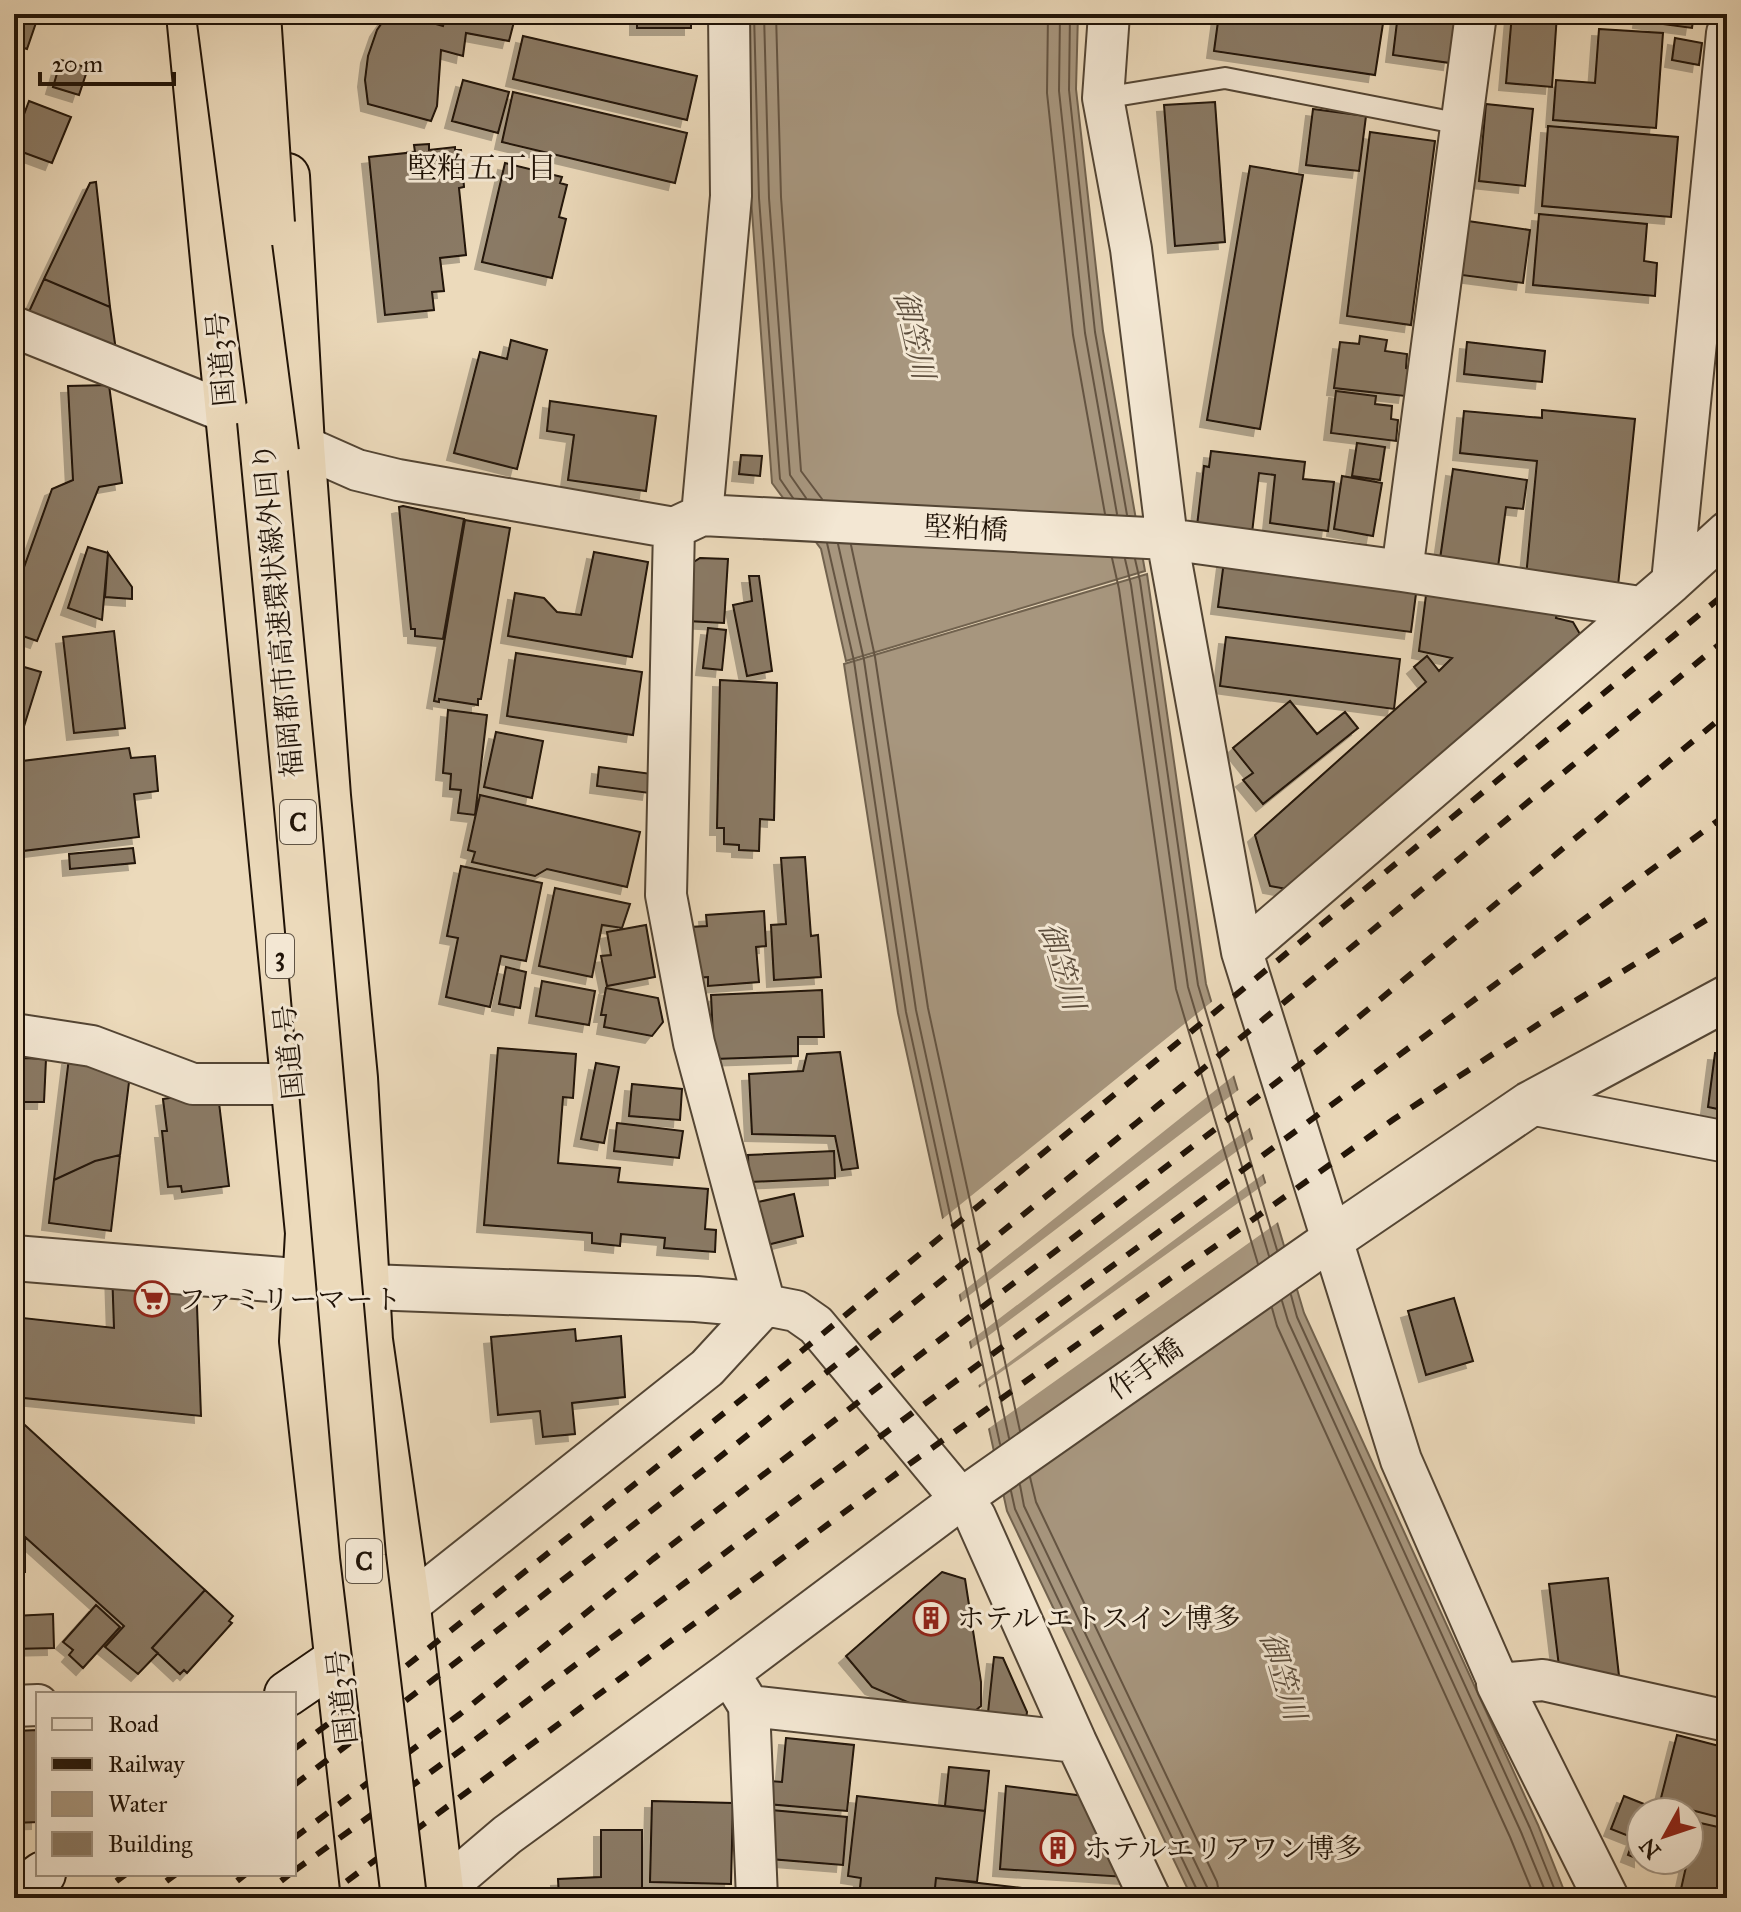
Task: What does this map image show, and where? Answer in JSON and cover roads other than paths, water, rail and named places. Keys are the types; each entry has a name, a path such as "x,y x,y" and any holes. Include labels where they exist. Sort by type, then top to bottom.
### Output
{"highway":[{"name":"国道3号","path":"189,14 243,416 291,1084 308,1233 302,1341 364,1898"},
{"path":"219,14 283,506 269,161 258,14"},
{"path":"277,14 302,446 328,796 355,1078 370,1340 408,1607 427,1896"},
{"name":"福岡都市高速環状線外回り","path":"243,416 299,829 363,1556 427,1896"},
{"name":"C","path":"344,1225 361,1430 427,1896"}],"street":[{"path":"729,14 731,196 688,522 666,895 694,1043 765,1305"},
{"path":"1109,14 1103,98 1131,249 1167,539 1242,952 1320,1247 1401,1460 1499,1684 1606,1898"},
{"path":"1402,571 1476,14"},
{"path":"1672,582 1727,33"},
{"name":"堅粕橋","path":"14,327 243,416 357,470 398,480 688,522 765,517 1167,539 1640,607"},
{"path":"1242,952 1727,532"},
{"path":"1320,1247 1530,1104 1727,998"},
{"path":"14,1034 92,1046 193,1084 291,1084"},
{"path":"1530,1104 1727,1142"},
{"name":"作手橋","path":"427,1896 507,1835 739,1690 973,1499 1320,1247"},
{"path":"14,1258 369,1287 696,1299 796,1311 816,1325 973,1499 1076,1742 1150,1898"},
{"path":"290,1692 408,1607 707,1368 765,1305"},
{"path":"1499,1684 1543,1680 1727,1721"},
{"path":"757,1898 739,1690 1076,1742"},
{"path":"14,1706 36,1705"},
{"path":"14,1895 40,1876"}],"lane":[{"path":"1103,98 1225,78 1461,124"}],"water":[{"name":"御笠川","path":"746,14 1078,14 1076,89 1103,331 1145,571 846,661 821,549 772,483 751,198"},
{"name":"御笠川","path":"1147,574 1206,984 1304,1313 1538,1825 1567,1898 1192,1898 1007,1511 898,1013 844,664"}],"railway":[{"path":"296,1748 400,1671 787,1363 1727,592"},
{"path":"296,1783 658,1506 1017,1220 1727,638"},
{"path":"296,1837 460,1714 653,1559 1320,1049 1727,713"},
{"path":"296,1870 1727,814"},
{"path":"324,1898 908,1465 1394,1119 1554,1014 1727,907"},
{"path":"94,1898 123,1876"},
{"path":"144,1898 173,1876"},
{"path":"215,1898 243,1876"},
{"path":"259,1898 287,1876"}],"place":[{"name":"ファミリーマート","path":"152,1299"},
{"name":"ホテル エトスイン博多","path":"931,1618"},
{"name":"ホテルエリアワン博多","path":"1058,1848"}],"district":[{"name":"堅粕五丁目","path":"482,168"}]}
